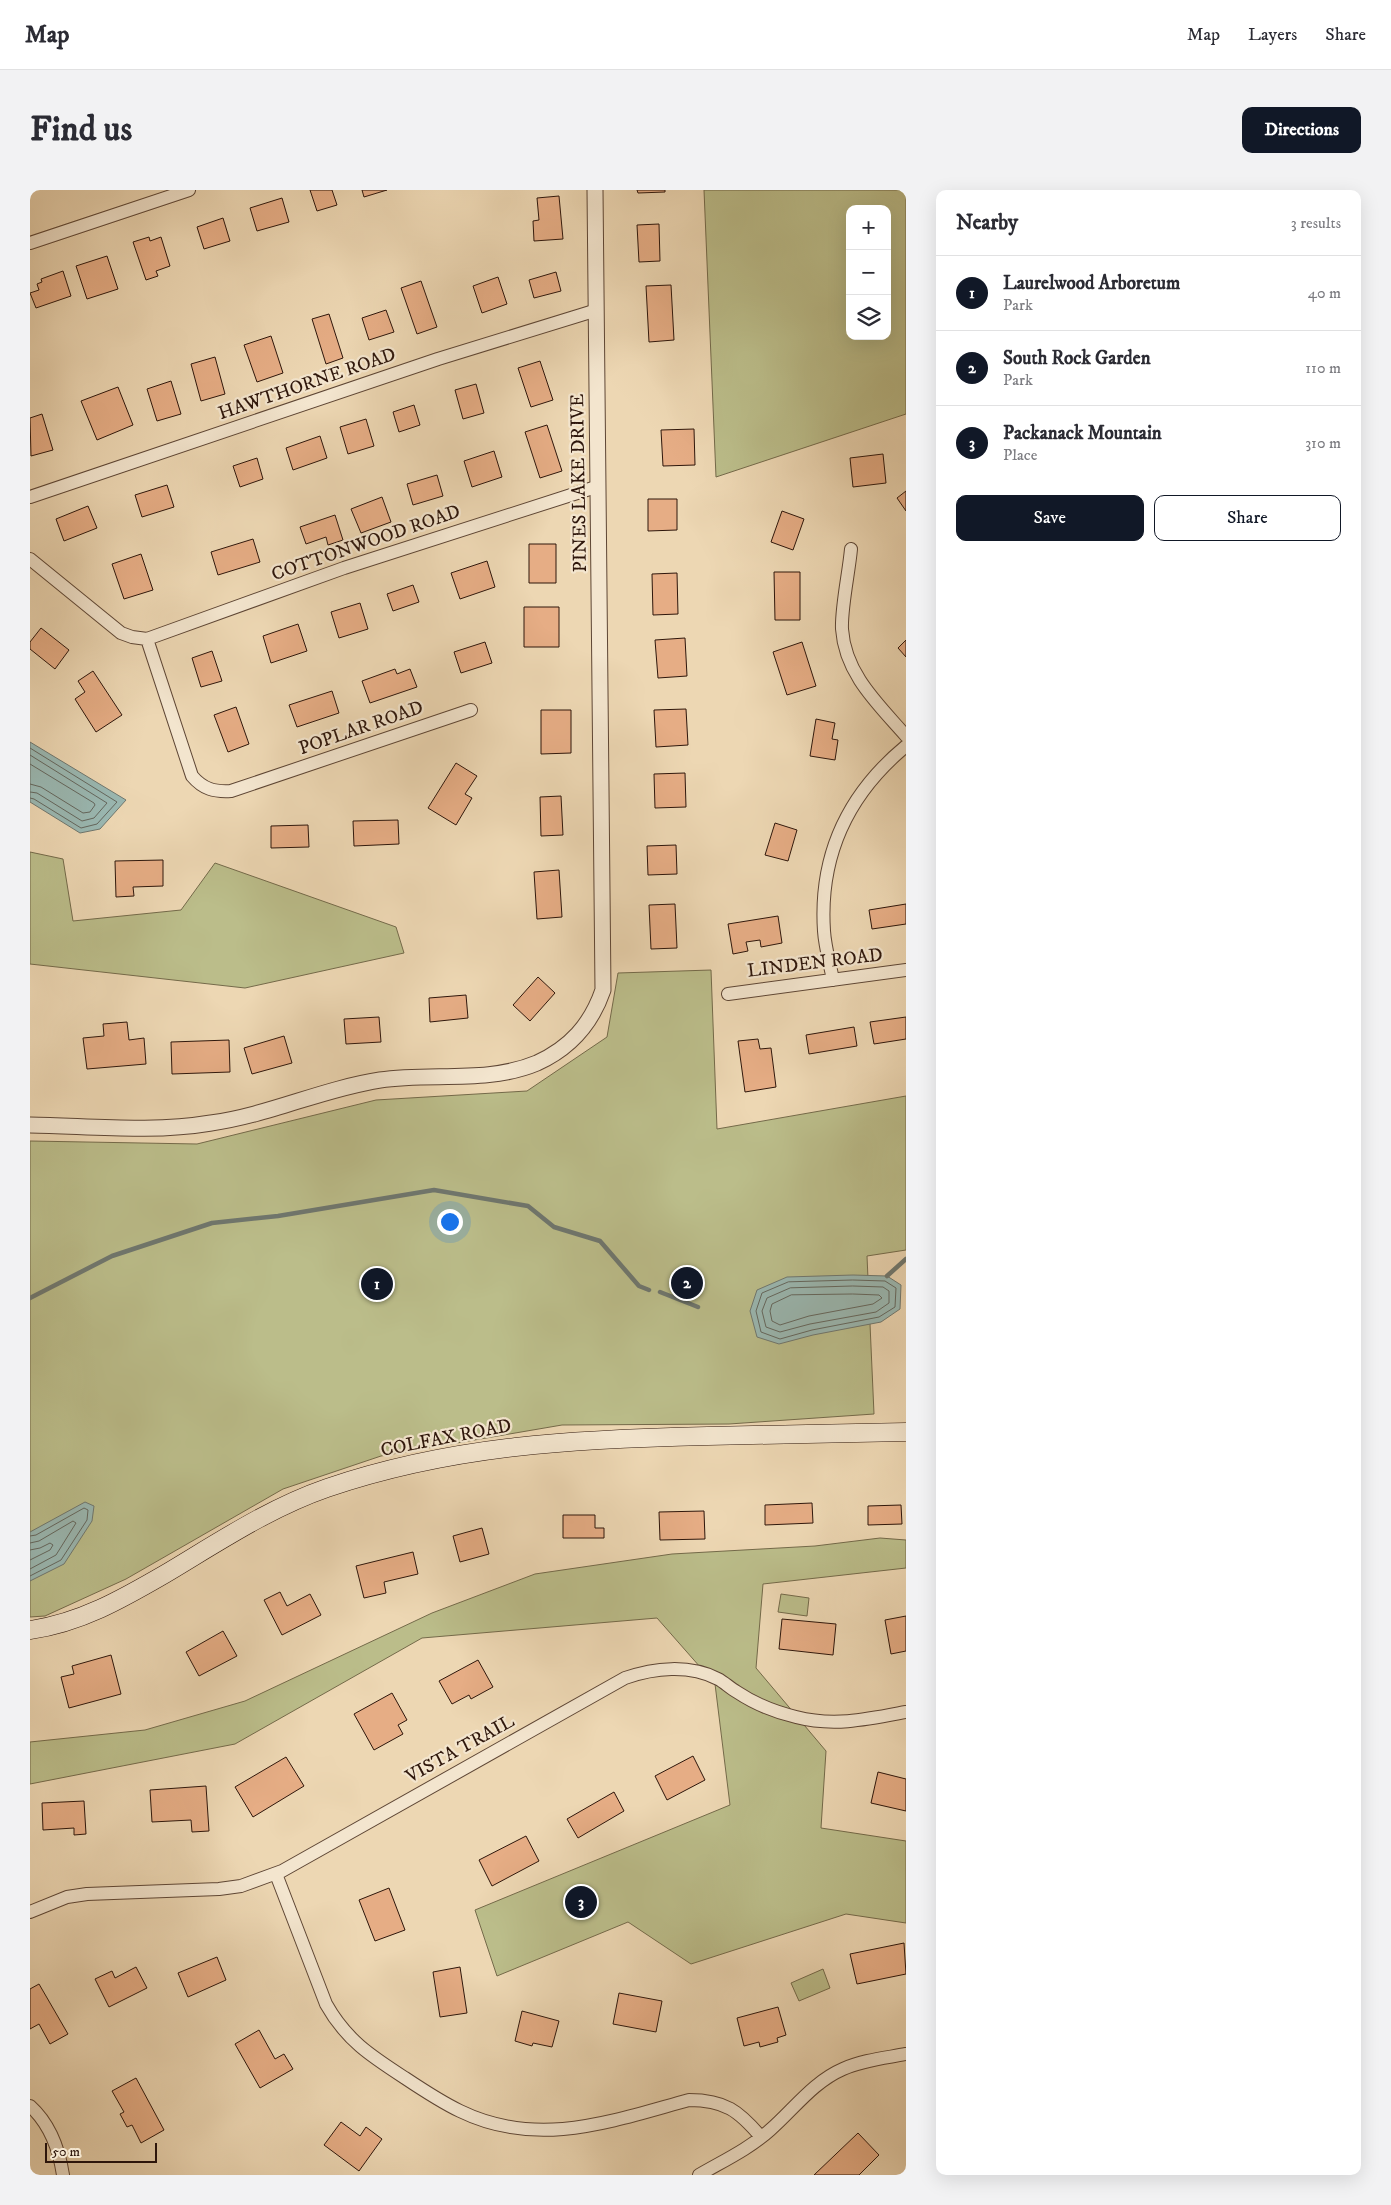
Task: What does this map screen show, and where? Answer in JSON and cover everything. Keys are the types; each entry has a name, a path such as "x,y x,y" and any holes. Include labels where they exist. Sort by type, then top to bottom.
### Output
{"main road":[{"name":"COLFAX ROAD","path":"30,1630 70,1621 100,1610 128,1596 254,1521 289,1504 364,1476 421,1462 488,1450 600,1438 906,1432"}],"street":[{"path":"30,243 189,190"},
{"name":"PINES LAKE DRIVE","path":"30,1125 184,1127 212,1123 355,1084 382,1080 490,1074 514,1070 536,1063 556,1053 573,1040 587,1025 597,1008 603,990 595,190"},
{"name":"HAWTHORNE ROAD","path":"30,497 438,359 597,310"},
{"name":"COTTONWOOD ROAD","path":"147,639 344,568 599,486"},
{"path":"852,549 842,628 844,646 850,666 861,684 906,736"},
{"path":"30,559 122,633 132,637 147,639"},
{"name":"POPLAR ROAD","path":"147,639 192,776 203,786 219,792 231,792 472,710"},
{"path":"833,980 824,933 826,872 831,854 841,828 855,803 872,780 906,746"},
{"name":"LINDEN ROAD","path":"728,994 906,970"},
{"name":"VISTA TRAIL","path":"30,1912 66,1897 88,1894 219,1889 241,1886 276,1874 625,1678 642,1672 661,1669 700,1673 719,1679 751,1701 774,1711 823,1722 848,1723 906,1712"},
{"path":"276,1874 326,2004 336,2021 348,2037 364,2051 440,2101 486,2122 512,2128 546,2131 589,2127 689,2100 704,2100 719,2103 733,2109 761,2137"},
{"path":"699,2175 761,2137 824,2079 842,2069 862,2062 906,2054"},
{"path":"30,2106 46,2126 56,2144 63,2175"}],"green space":[{"path":"704,190 906,190 906,414 716,477"},
{"path":"30,852 63,859 73,921 181,910 215,863 396,927 404,953 245,988 30,964"},
{"path":"711,970 717,1129 906,1096 906,1250 867,1256 874,1414 729,1424 562,1425 381,1456 283,1489 126,1579 45,1616 30,1617 30,1141 197,1144 376,1100 527,1091 607,1037 618,973"},
{"path":"880,1538 906,1540 906,1568 763,1584 756,1668 826,1751 821,1828 906,1841 906,1923 846,1914 691,1964 628,1922 497,1976 475,1910 730,1805 715,1684 657,1618 422,1638 235,1744 30,1784 30,1742 145,1730 245,1701 432,1613 535,1574 672,1554 815,1546"},
{"path":"781,1594 809,1598 807,1616 778,1612"},
{"path":"823,1969 830,1988 799,2001 791,1983"}],"water":[{"path":"30,742 126,800 100,829 80,833 30,802"},
{"path":"887,1276 901,1285 900,1309 881,1322 813,1335 779,1344 757,1337 750,1311 757,1290 787,1277"},
{"path":"85,1502 94,1506 92,1521 64,1564 30,1581 30,1532"}],"building":[{"path":"310,190 332,190 337,205 317,211"},
{"path":"362,190 387,190 364,197"},
{"path":"637,190 665,190 665,192 638,193"},
{"path":"559,196 563,239 534,241 533,221 539,220 537,198"},
{"path":"282,198 289,222 257,231 250,208"},
{"path":"223,218 230,241 204,249 197,227"},
{"path":"659,224 660,261 639,262 637,225"},
{"path":"149,237 150,241 161,237 170,266 156,271 158,276 146,280 133,242"},
{"path":"107,256 118,289 87,299 76,266"},
{"path":"63,271 71,296 36,308 30,293 39,290 37,284 42,282 41,279"},
{"path":"556,272 561,291 534,298 529,280"},
{"path":"498,277 507,304 482,313 473,286"},
{"path":"421,281 437,327 417,334 401,288"},
{"path":"671,285 674,340 649,342 646,286"},
{"path":"386,310 394,332 369,340 362,318"},
{"path":"329,314 343,358 326,364 312,319"},
{"path":"271,336 283,373 257,382 244,345"},
{"path":"215,357 225,394 201,401 191,364"},
{"path":"540,361 553,400 531,407 518,368"},
{"path":"171,381 181,414 157,421 147,389"},
{"path":"476,384 484,413 463,419 455,390"},
{"path":"118,387 133,425 97,440 81,401"},
{"path":"414,405 420,425 399,432 393,412"},
{"path":"42,414 53,450 31,456 30,418"},
{"path":"366,419 374,446 348,454 340,427"},
{"path":"547,425 562,471 540,478 525,432"},
{"path":"694,429 695,465 663,466 661,430"},
{"path":"320,436 327,458 293,470 286,448"},
{"path":"494,451 502,477 472,487 464,461"},
{"path":"883,454 886,483 853,487 850,458"},
{"path":"257,458 263,479 240,487 233,466"},
{"path":"437,475 443,496 413,505 407,484"},
{"path":"167,485 174,507 142,517 135,495"},
{"path":"906,491 906,511 897,498"},
{"path":"382,497 391,522 361,533 351,509"},
{"path":"648,499 677,499 677,530 648,531"},
{"path":"88,506 97,528 64,541 56,519"},
{"path":"782,511 804,519 793,550 771,542"},
{"path":"335,515 343,540 328,545 326,537 306,544 300,527"},
{"path":"253,539 260,562 218,575 211,552"},
{"path":"529,544 556,544 556,583 529,583"},
{"path":"141,554 153,590 124,599 112,564"},
{"path":"487,561 495,587 460,599 451,573"},
{"path":"774,572 800,572 800,620 775,620"},
{"path":"677,573 678,614 653,615 652,574"},
{"path":"413,585 419,602 393,611 387,594"},
{"path":"360,603 368,629 339,638 331,612"},
{"path":"524,607 559,607 559,647 524,647"},
{"path":"298,624 307,651 271,663 263,636"},
{"path":"41,628 69,650 55,669 30,649 30,642"},
{"path":"685,638 687,676 658,678 655,640"},
{"path":"906,640 906,657 898,648"},
{"path":"485,642 492,663 461,673 454,652"},
{"path":"802,642 816,686 787,695 773,652"},
{"path":"212,651 222,681 201,687 192,658"},
{"path":"395,669 397,674 410,669 417,687 370,703 362,681"},
{"path":"93,671 122,715 96,732 75,699 85,692 78,681"},
{"path":"332,691 339,713 297,727 289,705"},
{"path":"236,707 249,744 228,752 214,715"},
{"path":"686,709 688,745 656,747 654,710"},
{"path":"541,710 571,710 571,753 541,754"},
{"path":"816,719 835,723 832,739 838,740 835,760 810,756"},
{"path":"456,763 477,776 465,794 472,798 456,825 428,808"},
{"path":"685,773 686,807 655,808 654,774"},
{"path":"561,796 563,835 541,836 540,797"},
{"path":"398,820 399,844 354,846 353,821"},
{"path":"775,823 797,830 788,861 765,855"},
{"path":"308,825 309,847 271,848 271,826"},
{"path":"676,845 677,874 648,875 647,846"},
{"path":"163,860 163,886 133,887 134,896 116,897 115,861"},
{"path":"559,870 562,917 537,919 534,872"},
{"path":"675,904 677,948 651,949 649,905"},
{"path":"906,904 906,924 872,929 869,910"},
{"path":"778,916 782,943 761,947 760,940 746,942 748,951 733,954 728,924"},
{"path":"538,977 555,993 530,1021 513,1005"},
{"path":"466,995 468,1018 430,1022 429,998"},
{"path":"379,1017 381,1042 346,1044 344,1019"},
{"path":"906,1017 906,1039 874,1044 870,1022"},
{"path":"127,1022 129,1040 144,1038 146,1064 87,1069 83,1038 104,1036 103,1024"},
{"path":"854,1027 857,1046 809,1054 806,1035"},
{"path":"284,1036 292,1063 252,1074 244,1048"},
{"path":"758,1039 760,1049 771,1048 776,1087 745,1092 738,1041"},
{"path":"229,1040 230,1072 172,1074 171,1042"},
{"path":"812,1503 813,1523 765,1525 765,1505"},
{"path":"901,1505 902,1524 868,1525 868,1506"},
{"path":"704,1511 705,1539 660,1540 659,1512"},
{"path":"563,1515 595,1515 595,1528 604,1528 604,1538 563,1538"},
{"path":"482,1528 489,1554 460,1562 453,1536"},
{"path":"413,1552 418,1574 384,1582 386,1593 364,1598 356,1566"},
{"path":"280,1592 287,1606 310,1594 321,1615 282,1635 264,1600"},
{"path":"906,1616 906,1651 891,1654 885,1620"},
{"path":"782,1619 836,1624 833,1655 779,1649"},
{"path":"223,1631 237,1656 199,1676 186,1652"},
{"path":"111,1655 121,1694 69,1708 61,1677 74,1674 72,1666"},
{"path":"478,1660 493,1687 471,1699 469,1695 452,1704 439,1681"},
{"path":"392,1693 407,1720 398,1725 403,1734 374,1750 354,1714"},
{"path":"693,1756 705,1780 667,1800 655,1776"},
{"path":"286,1757 304,1786 253,1817 235,1787"},
{"path":"878,1772 906,1779 906,1811 871,1803"},
{"path":"206,1786 209,1831 192,1832 191,1820 152,1822 150,1790"},
{"path":"614,1792 624,1811 578,1838 567,1819"},
{"path":"84,1801 86,1834 74,1835 74,1828 43,1830 42,1803"},
{"path":"526,1836 539,1861 492,1886 479,1860"},
{"path":"389,1888 405,1930 375,1941 359,1900"},
{"path":"904,1943 906,1974 857,1984 850,1954"},
{"path":"217,1957 226,1980 188,1997 178,1973"},
{"path":"136,1967 147,1988 109,2007 95,1979 112,1971 115,1978"},
{"path":"460,1967 467,2013 440,2017 433,1972"},
{"path":"39,1984 68,2034 50,2044 39,2024 30,2029 30,1989"},
{"path":"619,1993 662,2001 656,2032 613,2024"},
{"path":"778,2007 786,2035 777,2038 778,2042 760,2047 759,2042 744,2046 737,2018"},
{"path":"522,2011 559,2021 552,2047 533,2043 532,2046 515,2041"},
{"path":"259,2030 275,2059 284,2054 293,2069 260,2088 235,2044"},
{"path":"136,2078 164,2130 141,2143 132,2125 127,2127 120,2114 124,2112 112,2091"},
{"path":"341,2122 360,2136 366,2127 382,2139 359,2171 324,2145"},
{"path":"858,2133 879,2155 859,2175 814,2175"}],"waterway":[{"path":"30,1298 112,1256 212,1223 278,1216 434,1190 528,1206 554,1227 600,1241 639,1286 649,1290"},
{"path":"887,1276 906,1259"},
{"path":"660,1292 698,1307"}],"place":[{"name":"South Rock Garden","path":"687,1283"},
{"name":"Laurelwood Arboretum","path":"377,1284"},
{"name":"Packanack Mountain","path":"581,1902"}]}
